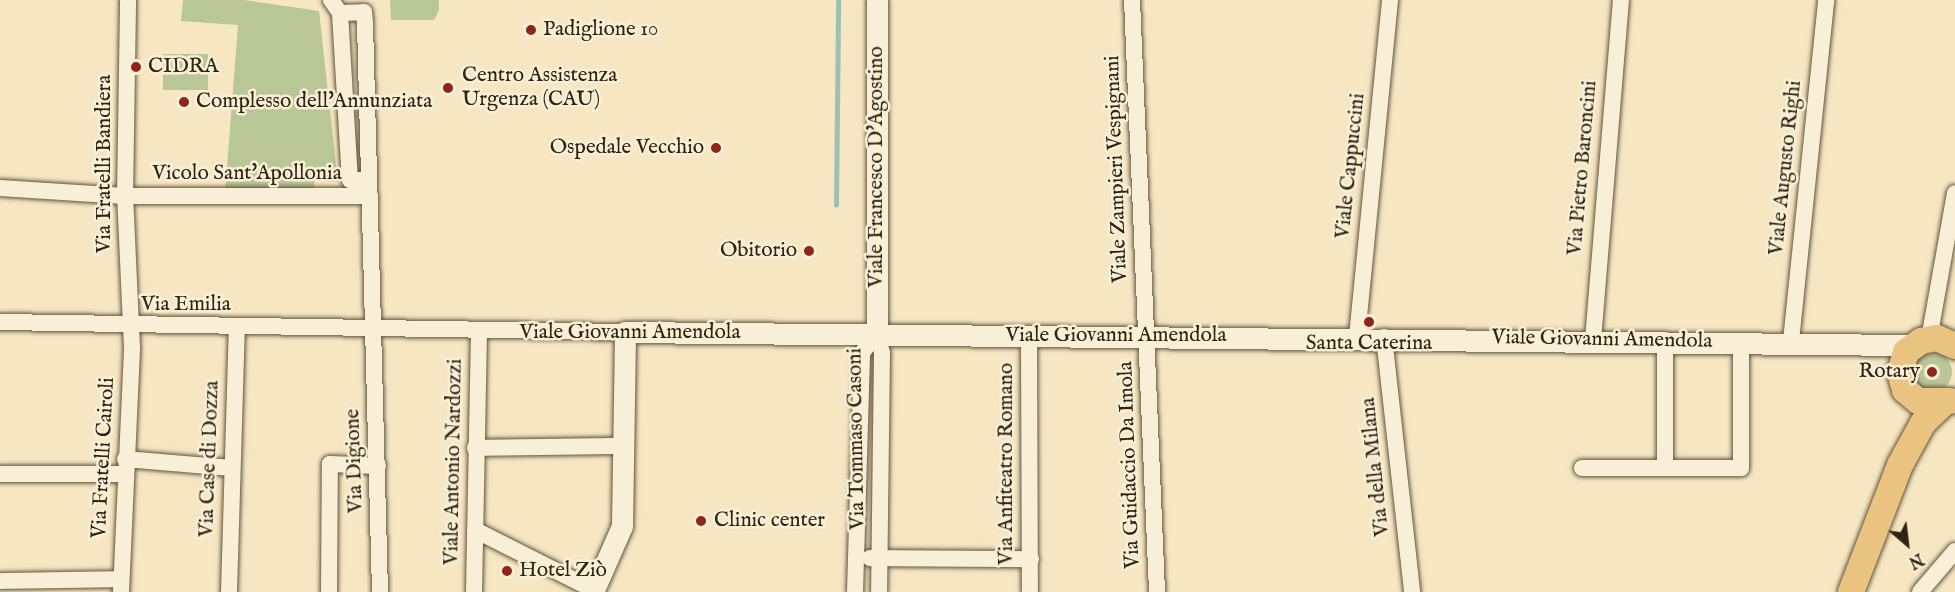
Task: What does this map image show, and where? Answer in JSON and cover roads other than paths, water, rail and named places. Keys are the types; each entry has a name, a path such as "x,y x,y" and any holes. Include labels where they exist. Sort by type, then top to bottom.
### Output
{"main road":[{"path":"1903,381 1941,344"},
{"path":"1903,381 1918,401 1949,400"},
{"path":"1900,465 1909,410 1903,381"},
{"path":"1853,592 1900,465 1923,423 1949,400"}],"street":[{"name":"Via Fratelli Bandiera","path":"128,0 125,196 132,327"},
{"name":"Viale Francesco D'Agostino","path":"877,333 878,0"},
{"name":"Viale Zampieri Vespignani","path":"1132,0 1147,336"},
{"name":"Viale Cappuccini","path":"1357,337 1390,0"},
{"name":"Via Pietro Baroncini","path":"1593,340 1621,0"},
{"name":"Viale Augusto Righi","path":"1791,341 1826,0"},
{"path":"335,6 350,180 370,188"},
{"name":"Via Digione","path":"335,6 364,12 380,592"},
{"name":"Vicolo Sant'Apollonia","path":"0,188 125,196 370,188"},
{"path":"1941,344 1955,193"},
{"name":"Via Emilia","path":"0,322 132,327 372,328"},
{"name":"Via Fratelli Cairoli","path":"121,586 124,467 132,327"},
{"name":"Via Case di Dozza","path":"229,592 237,328"},
{"name":"Viale Giovanni Amendola","path":"372,328 479,333 877,333 1941,344"},
{"path":"475,530 594,591 622,526 625,332"},
{"name":"Viale Antonio Nardozzi","path":"474,592 479,333"},
{"name":"Via Tommaso Casoni","path":"855,592 862,353 877,333"},
{"name":"Via Tommaso Casoni","path":"877,333 882,353 879,592"},
{"name":"Via Anfiteatro Romano","path":"1029,335 1030,592"},
{"name":"Via Guidaccio Da Imola","path":"1147,336 1157,592"},
{"name":"Via della Milana","path":"1384,338 1412,592"},
{"path":"1665,340 1665,468"},
{"path":"1582,468 1741,468 1742,341"},
{"path":"1861,344 1903,381"},
{"path":"475,448 623,446"},
{"path":"329,592 330,464 378,466"},
{"path":"0,474 124,467 232,468"},
{"path":"1920,592 1955,551"},
{"name":"Via Tommaso Casoni","path":"857,558 880,558"},
{"path":"880,558 1031,559"},
{"path":"0,581 121,586"}],"waterway":[{"path":"836,205 838,0"}],"place":[{"name":"Padiglione 10","path":"531,30"},
{"name":"CIDRA","path":"136,67"},
{"name":"Centro Assistenza Urgenza (CAU)","path":"448,88"},
{"name":"Complesso dell'Annunziata","path":"184,102"},
{"name":"Ospedale Vecchio","path":"716,148"},
{"name":"Obitorio","path":"809,251"},
{"name":"Santa Caterina","path":"1369,322"},
{"name":"Rotary","path":"1932,372"},
{"name":"Clinic center","path":"701,521"},
{"name":"Hotel Ziò","path":"507,571"}]}
